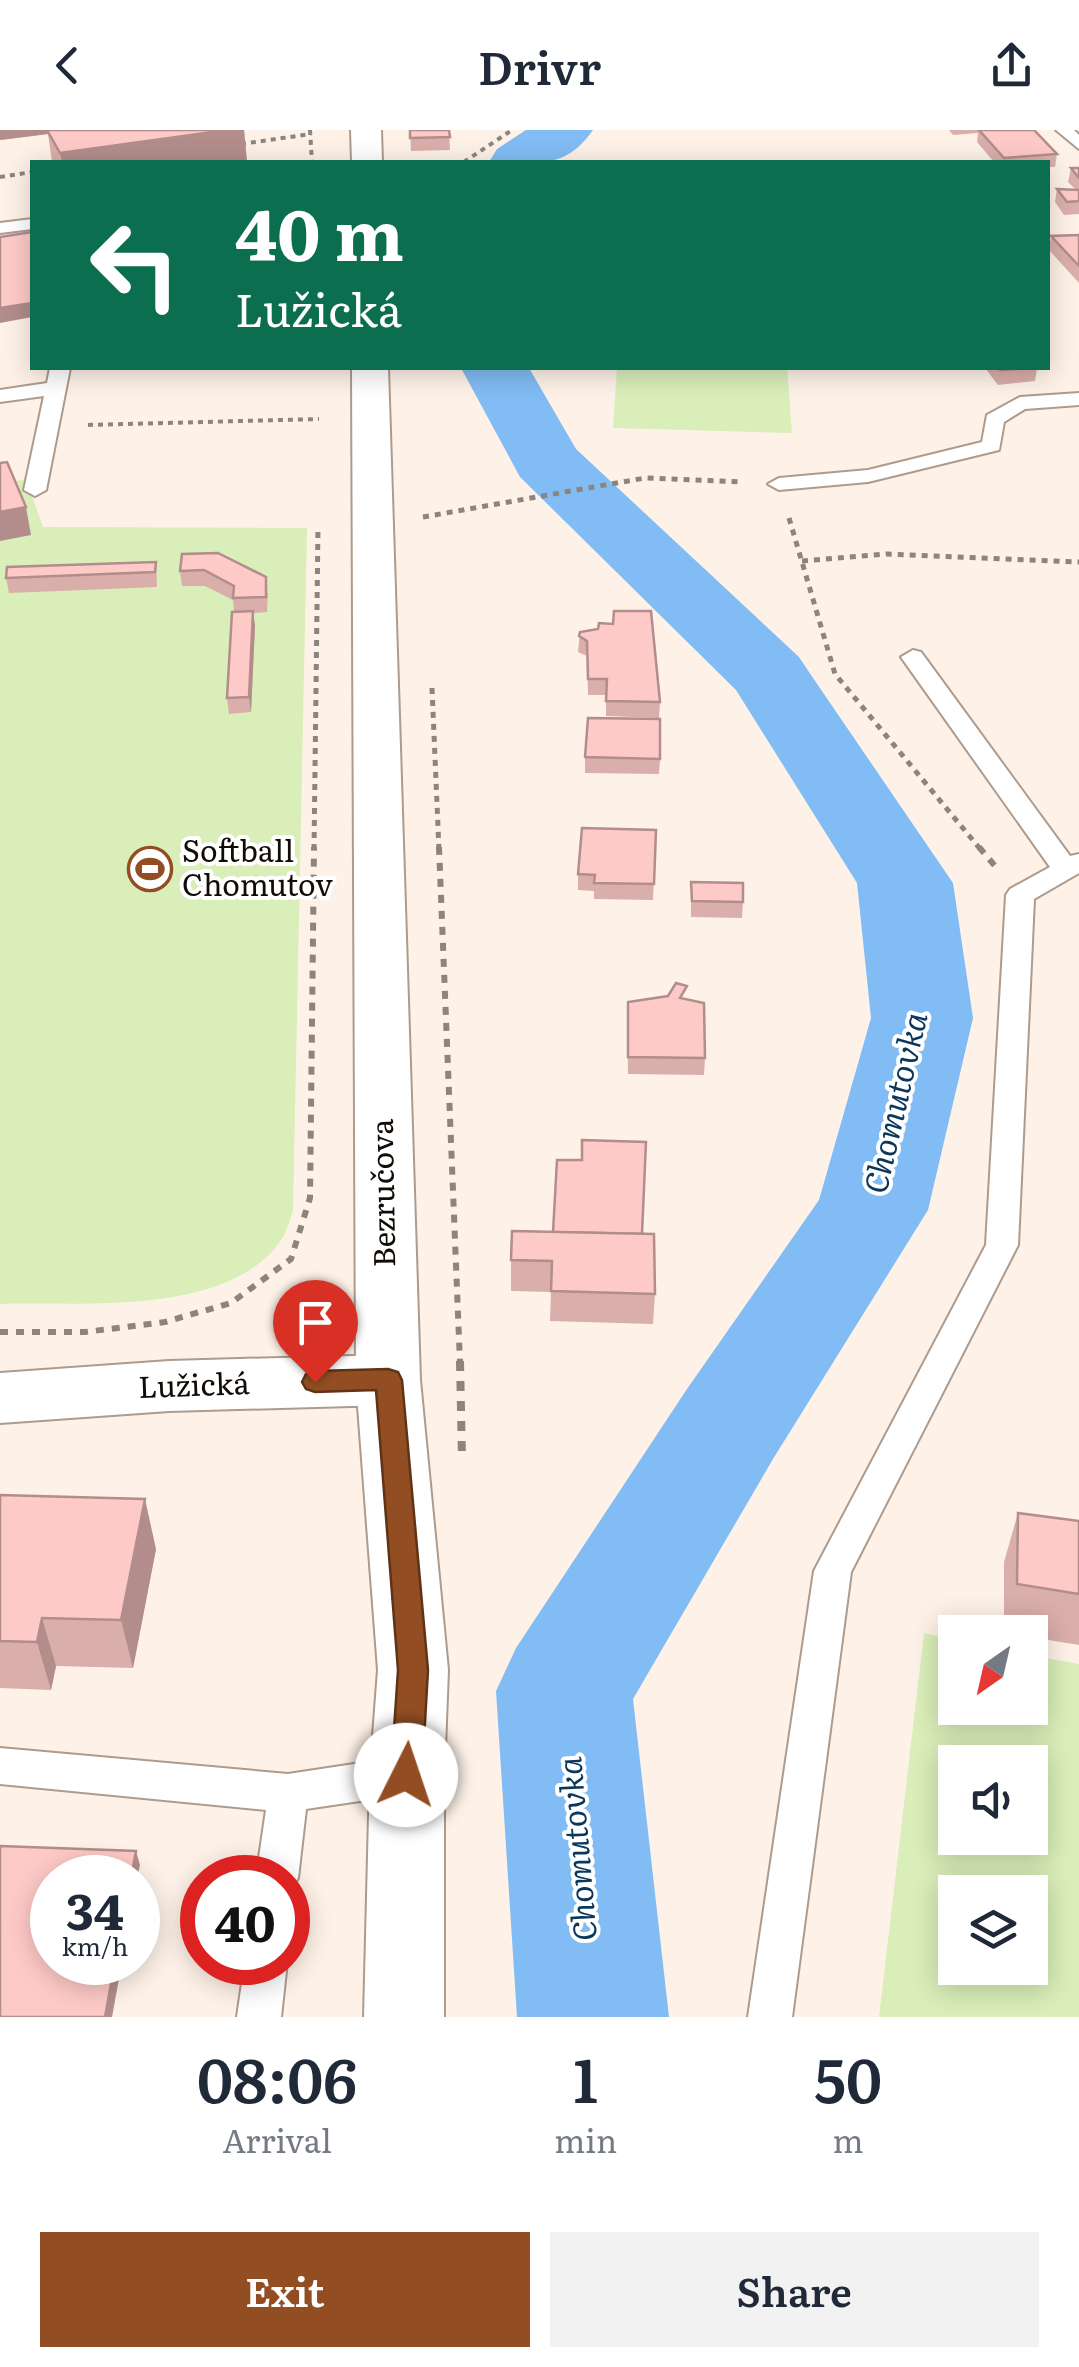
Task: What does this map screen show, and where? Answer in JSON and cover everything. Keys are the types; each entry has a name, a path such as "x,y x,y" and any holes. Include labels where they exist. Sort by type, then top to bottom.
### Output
{"street":[{"path":"366,130 368,160"},
{"name":"Bezručova","path":"370,370 388,1380 413,1670 406,1775 404,2017"},
{"name":"Lužická","path":"0,1398 168,1386 388,1380"}],"lane":[{"path":"1064,130 1079,144"},
{"path":"0,228 30,224"},
{"path":"0,396 57,378"},
{"path":"34,490 57,378"},
{"path":"779,484 868,476 992,446 994,419 1020,403 1079,399"},
{"path":"770,2017 833,1571 1002,1244 1020,895 1072,866 913,657"},
{"path":"0,1766 288,1793 406,1775"},
{"path":"280,1855 288,1793"},
{"path":"258,2017 263,1985"}],"path":[{"path":"467,160 512,130"},
{"path":"233,144 311,132 312,160"},
{"path":"0,177 30,172"},
{"path":"319,436 320,402"},
{"path":"46,426 319,419"},
{"path":"417,518 645,478 779,484 835,674 1020,895"},
{"path":"0,1332 84,1332 165,1322 231,1303 290,1259 310,1198 318,525"},
{"path":"802,561 888,554 1079,562"}],"green space":[{"path":"617,370 787,370 792,433 613,428"},
{"name":"Softball Chomutov","path":"26,479 43,527 307,528 293,1210 282,1239 258,1264 227,1282 152,1300 0,1304 0,484"},
{"path":"924,1633 938,1636 938,1725 1048,1725 1048,1658 1079,1664 1079,2017 879,2017"}],"building":[{"path":"47,130 227,130 60,153"},
{"path":"410,130 449,130 450,137 410,138"},
{"path":"979,130 1034,130 1057,154 1004,158"},
{"path":"1057,189 1079,190 1079,201 1067,202"},
{"path":"30,232 30,303 0,308 0,237"},
{"path":"1079,235 1079,266 1051,236"},
{"path":"7,462 26,507 0,512 0,463"},
{"path":"218,553 266,577 266,597 233,598 234,586 204,570 180,571 182,554"},
{"path":"156,562 155,572 6,578 7,567"},
{"path":"253,611 249,697 227,698 232,612"},
{"path":"614,611 651,611 660,702 606,701 607,679 588,679 587,641 579,636 580,632 598,629 599,623 613,624"},
{"path":"588,718 660,719 660,759 585,757"},
{"path":"582,828 656,830 654,884 594,883 595,875 578,874"},
{"path":"691,882 743,883 743,902 692,901"},
{"path":"676,983 687,986 680,998 704,1003 705,1058 628,1057 628,1002 668,996"},
{"path":"582,1140 646,1142 642,1234 553,1232 557,1160 582,1160"},
{"path":"512,1231 654,1234 655,1294 551,1291 552,1261 511,1260"},
{"path":"0,1495 145,1499 121,1620 42,1618 37,1642 0,1641"},
{"path":"1018,1513 1079,1521 1079,1594 1017,1584"},
{"path":"0,1846 136,1851 135,1855 30,1855 30,1985 111,1985 105,2017 0,2017"}],"waterway":[{"name":"Chomutovka","path":"521,160 564,130"},
{"name":"Chomutovka","path":"496,370 546,461 769,675 905,883 922,1018 872,1210 730,1424 564,1691 593,2017"}],"place":[{"name":"Softball Chomutov","path":"150,869"}],"route":[{"path":"315,1382 388,1380 413,1670 406,1775"}]}
